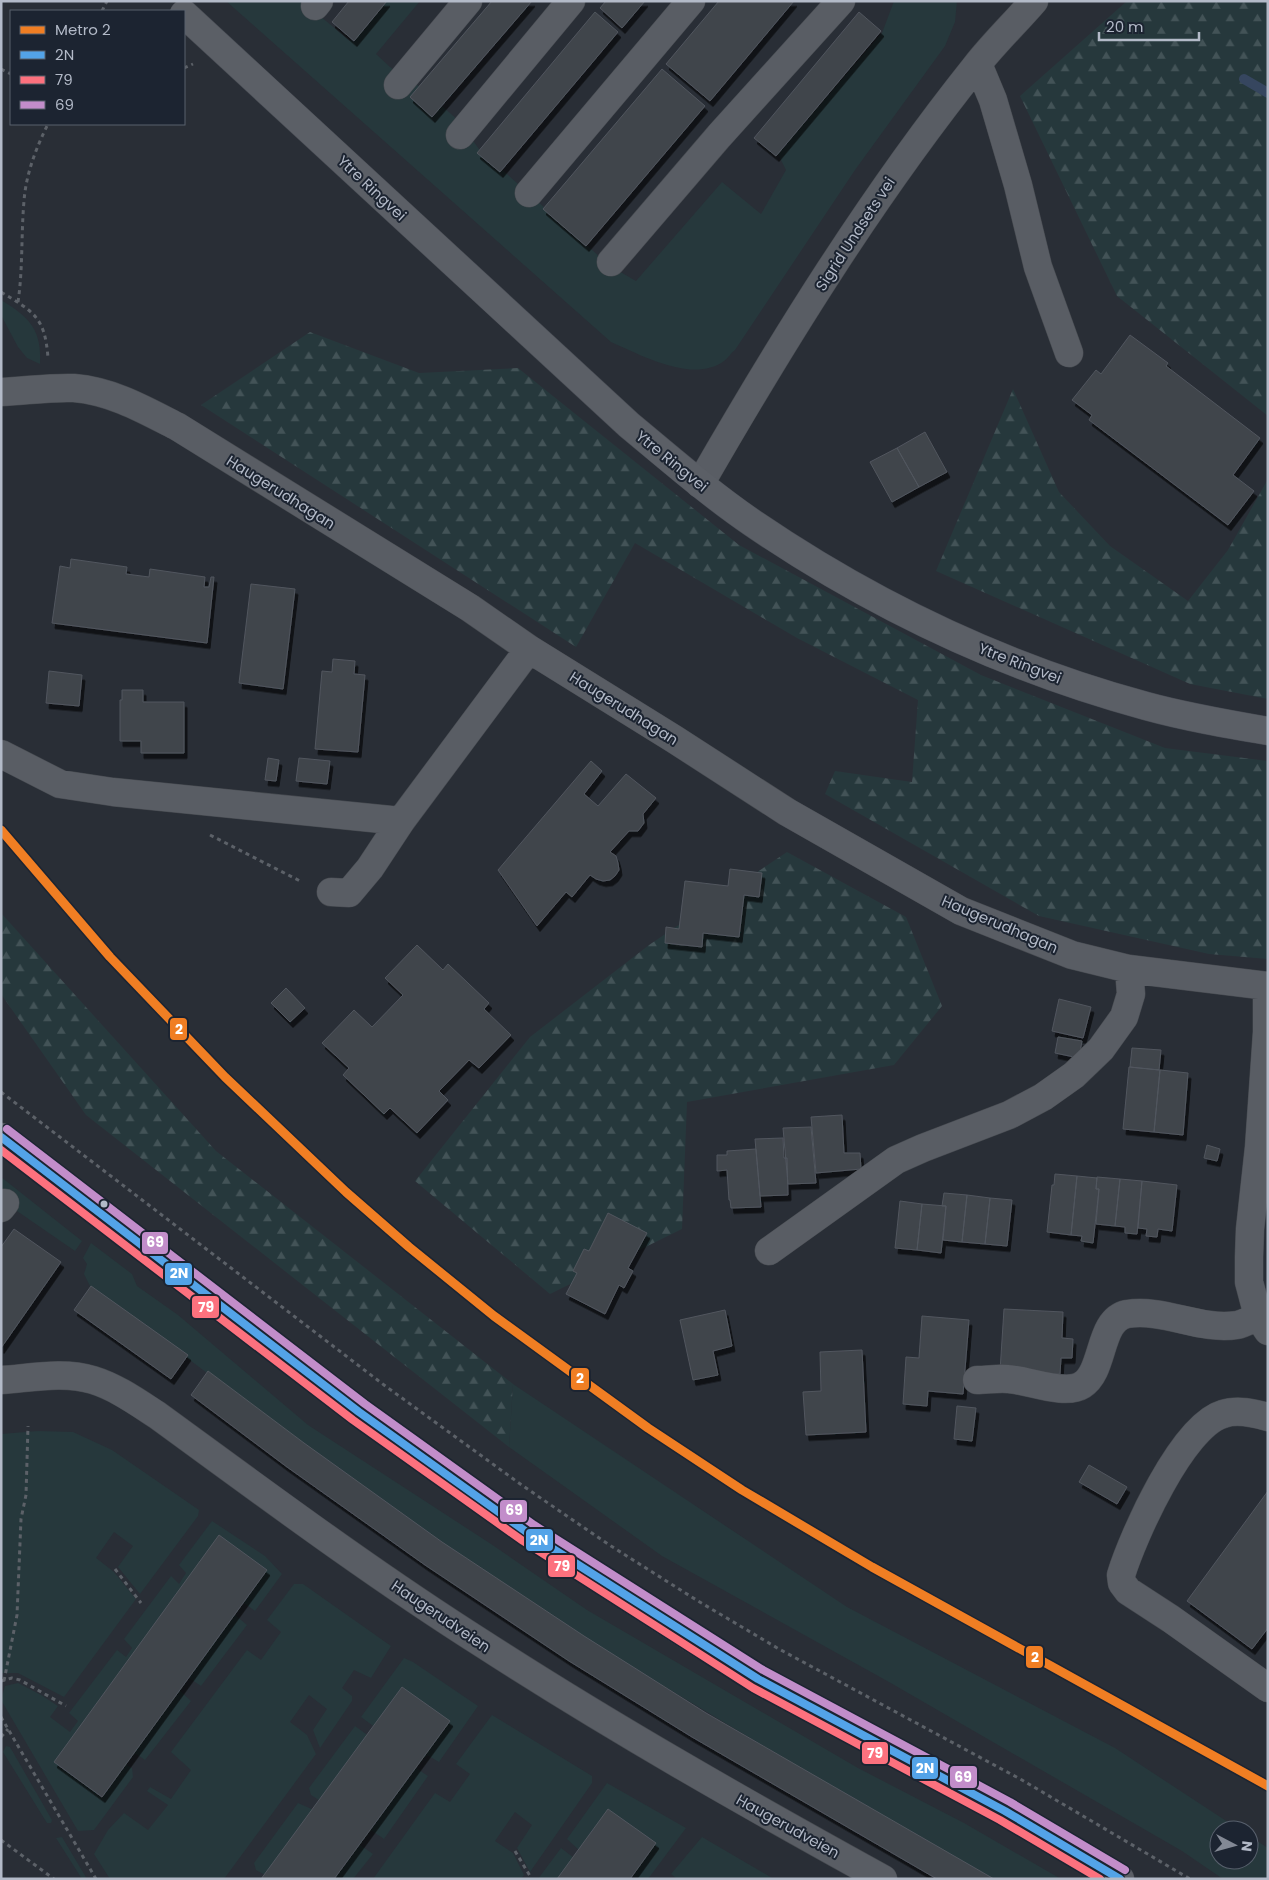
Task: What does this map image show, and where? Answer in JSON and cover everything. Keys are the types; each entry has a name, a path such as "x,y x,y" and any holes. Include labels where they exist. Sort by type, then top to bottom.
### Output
{"main road":[{"name":"Ytre Ringvei","path":"170,1 180,10"},
{"name":"Ytre Ringvei","path":"185,15 629,425 700,484 752,523 864,592 938,630 1007,659 1147,707 1268,731"},
{"path":"1,1137 351,1406 528,1533 758,1679 1005,1811 1120,1879"}],"street":[{"path":"398,85 468,1"},
{"path":"460,135 571,1"},
{"path":"529,193 691,1"},
{"path":"611,262 719,136 841,1"},
{"name":"Sigrid Undsets vei","path":"700,484 765,372 908,155 978,64 1034,1"},
{"path":"978,64 993,100 1038,267 1069,353"},
{"name":"Haugerudhagan","path":"1,392 75,388 103,393 131,403 186,432 470,608 529,649 787,812 961,911 1072,955 1129,969 1268,986"},
{"path":"332,892 349,893 370,868 401,821 529,649"},
{"path":"1,754 60,784 112,792 401,821"},
{"path":"769,1251 896,1160 1009,1115 1043,1097 1074,1075 1101,1049 1124,1017 1131,994 1129,969"},
{"path":"977,1380 1006,1379 1067,1389 1081,1386 1090,1378 1093,1372 1110,1328 1117,1319 1125,1314 1157,1315 1222,1326 1263,1324 1249,1282 1249,1257 1250,1229 1259,1147 1267,1032 1268,986"},
{"name":"Haugerudveien","path":"1,1380 65,1375 81,1377 104,1384 121,1392 157,1415 409,1595 496,1652 632,1737 883,1879"},
{"path":"1264,1678 1128,1590 1122,1583 1121,1575 1145,1515 1159,1487 1195,1434 1207,1423 1223,1414 1236,1412 1268,1417"}],"path":[{"path":"18,302 24,199 30,169 48,125"},
{"path":"1,292 31,312 41,323 46,336 48,364"},
{"path":"202,830 305,884 332,892"},
{"path":"1,1092 384,1385 612,1546 698,1601 779,1649 1022,1780 1190,1879"},
{"path":"28,1426 26,1495 21,1519 17,1615 2,1681 12,1678 20,1680 66,1706"},
{"path":"115,1569 141,1603"},
{"path":"1,1717 96,1879"},
{"path":"1,1737 8,1729"},
{"path":"1,1840 54,1879"},
{"path":"515,1850 530,1876"}],"green space":[{"path":"226,1 302,1 350,41 384,1 420,1 376,54 390,67 420,87 458,120 479,149 610,266 636,281 722,182 761,214 786,170 778,154 882,33 894,1 957,1 955,22 945,46 855,170 735,350 724,361 711,367 697,370 667,365 611,342"},
{"path":"1127,1 1268,1 1268,416 1117,296 1020,96"},
{"path":"1,300 19,312 32,325 39,342 40,364 27,358 18,347 1,315"},
{"path":"310,332 419,373 518,368 739,545 981,675 1165,748 1268,761 1268,959 1209,954 1039,916 825,794 835,771 912,782 918,700 797,638 635,543 576,647 201,405"},
{"path":"1013,389 1059,492 1110,546 1188,601 1228,550 1268,479 1268,699 1190,684 936,571"},
{"path":"787,852 906,917 942,1006 894,1065 687,1102 682,1229 550,1294 415,1181 530,1037 649,945"},
{"path":"1,913 216,1151 513,1384 509,1447 86,1115 1,994"},
{"path":"1,1177 82,1241 75,1251 1,1200"},
{"path":"91,1243 132,1274 137,1286 178,1315 308,1425 491,1544 587,1610 858,1768 964,1823 1061,1879 990,1879 877,1814 582,1637 300,1444 186,1357 91,1288 84,1274 87,1264 83,1258"},
{"path":"513,1384 847,1607 1115,1748 1225,1820 1209,1820 1209,1869 1182,1851 889,1682 662,1556 509,1447"},
{"path":"38,1431 73,1432 112,1450 199,1510 198,1516 140,1594 118,1567 133,1546 114,1532 96,1558 114,1572 136,1599 64,1697 18,1673 1,1673 1,1434"},
{"path":"212,1521 265,1556 282,1574 255,1611 244,1603 235,1615 247,1625 201,1686 189,1678 180,1691 191,1701 145,1760 135,1753 126,1765 132,1768 133,1777 94,1830 78,1831 1,1700 5,1686 18,1683 58,1706 50,1717 70,1732 78,1721 69,1713 117,1650 126,1657 132,1648 124,1639 171,1576 179,1584 186,1573 179,1565"},
{"path":"294,1584 303,1584 391,1646 371,1678 354,1670 342,1688 352,1696 352,1701 320,1748 313,1730 327,1709 309,1695 290,1722 307,1735 316,1754 224,1879 110,1879 94,1854 108,1830 124,1813 148,1830 168,1805 147,1791 150,1787 171,1799 191,1770 171,1752 247,1650 261,1660 281,1632 267,1620"},
{"path":"404,1658 413,1662 478,1706 439,1762 427,1755 416,1768 428,1776 384,1839 371,1830 360,1845 373,1854 353,1879 266,1879 267,1876 256,1870 254,1863 298,1803 316,1811 322,1802 311,1795 309,1788 355,1726 370,1737 376,1728 361,1717"},
{"path":"492,1715 592,1776 592,1783 530,1872 517,1848 532,1825 515,1812 495,1841 513,1853 524,1875 521,1879 373,1879 435,1793 450,1802 470,1774 456,1764"},
{"path":"6,1746 10,1747 52,1820 51,1823 47,1823 3,1752"},
{"path":"607,1783 686,1828 648,1879 638,1879 631,1875 628,1879 538,1879 561,1848 574,1858 580,1851 567,1839"},
{"path":"62,1837 87,1879 82,1879 56,1838"},
{"path":"702,1837 774,1879 677,1879 671,1874"},
{"path":"1259,1842 1268,1848 1268,1879 1223,1879 1210,1870 1259,1870"}],"building":[{"path":"349,1 387,1 354,41 332,22"},
{"path":"492,1 532,1 432,117 410,97"},
{"path":"606,1 645,1 622,28 600,8"},
{"path":"719,1 794,1 710,101 666,64"},
{"path":"595,12 618,32 500,172 477,153"},
{"path":"859,12 881,31 776,156 754,138"},
{"path":"662,69 705,106 586,246 543,209"},
{"path":"1130,335 1168,363 1166,366 1260,438 1233,475 1254,491 1228,525 1089,420 1092,415 1072,400 1096,370 1101,374"},
{"path":"925,432 947,472 919,487 897,448"},
{"path":"897,448 919,487 892,502 870,462"},
{"path":"71,559 127,567 126,574 149,577 150,569 205,577 204,587 209,587 211,577 214,577 207,643 52,623 60,566 70,568"},
{"path":"251,584 295,589 283,689 239,683"},
{"path":"333,659 355,661 354,674 365,675 358,752 315,749 322,671 332,672"},
{"path":"49,671 82,675 79,706 46,703"},
{"path":"122,690 143,690 143,702 184,702 184,753 141,753 141,741 120,741 120,700 122,700"},
{"path":"268,758 279,760 276,781 265,780"},
{"path":"299,758 330,761 327,784 296,781"},
{"path":"591,761 602,771 584,794 598,806 626,774 656,798 643,814 644,823 638,831 629,831 610,852 616,856 618,863 619,870 615,876 610,880 603,881 590,875 572,897 566,892 537,926 498,870"},
{"path":"730,869 762,873 759,897 744,895 739,937 703,933 702,947 665,943 666,927 679,929 685,881 728,886"},
{"path":"417,945 443,970 448,964 489,1003 484,1009 511,1035 479,1068 469,1060 439,1091 448,1100 417,1133 390,1108 384,1114 343,1075 349,1068 322,1043 354,1010 372,1027 403,995 385,978"},
{"path":"286,988 305,1008 290,1022 271,1003"},
{"path":"1059,999 1091,1007 1083,1038 1052,1031"},
{"path":"1058,1037 1082,1041 1079,1058 1055,1053"},
{"path":"1132,1048 1161,1050 1159,1070 1130,1067"},
{"path":"1129,1067 1160,1070 1154,1132 1123,1129"},
{"path":"1160,1070 1188,1073 1183,1135 1154,1132"},
{"path":"842,1115 844,1153 860,1153 861,1169 816,1173 811,1117"},
{"path":"811,1127 816,1183 788,1184 783,1128"},
{"path":"783,1138 784,1158 787,1158 788,1195 760,1196 755,1139"},
{"path":"1207,1145 1220,1149 1217,1161 1204,1158"},
{"path":"756,1149 761,1207 731,1208 727,1170 717,1171 717,1155 727,1155 727,1151"},
{"path":"1055,1174 1077,1176 1071,1235 1047,1232"},
{"path":"1077,1176 1097,1178 1096,1189 1099,1189 1093,1243 1081,1241 1082,1236 1071,1235"},
{"path":"1097,1177 1120,1179 1115,1226 1096,1224 1099,1189 1096,1189"},
{"path":"1120,1179 1142,1181 1137,1234 1125,1233 1125,1227 1115,1226"},
{"path":"1142,1181 1177,1185 1172,1231 1158,1229 1157,1237 1146,1236 1147,1229 1138,1228"},
{"path":"944,1193 967,1195 962,1242 943,1240 946,1206 942,1206"},
{"path":"967,1195 990,1198 985,1244 962,1242"},
{"path":"990,1198 1012,1200 1007,1246 985,1244"},
{"path":"900,1201 922,1204 917,1250 895,1248"},
{"path":"922,1204 946,1206 941,1253 917,1250"},
{"path":"608,1213 647,1233 628,1268 633,1271 624,1288 619,1285 605,1314 566,1294 577,1273 573,1271 584,1249 589,1251"},
{"path":"14,1229 61,1262 1,1348 1,1247"},
{"path":"91,1286 188,1355 171,1379 74,1310"},
{"path":"1004,1309 1063,1312 1062,1338 1073,1339 1072,1358 1061,1358 1060,1374 1000,1371"},
{"path":"725,1310 732,1346 713,1351 718,1375 693,1380 680,1320"},
{"path":"922,1316 969,1320 963,1394 928,1391 927,1406 903,1404 906,1357 919,1358"},
{"path":"862,1350 866,1432 806,1435 803,1392 821,1391 820,1352"},
{"path":"208,1371 442,1542 584,1636 706,1713 994,1879 937,1879 692,1737 569,1661 425,1565 287,1467 191,1395"},
{"path":"957,1406 976,1408 972,1441 954,1439"},
{"path":"1089,1465 1127,1487 1117,1504 1079,1482"},
{"path":"1268,1491 1268,1628 1252,1649 1187,1601"},
{"path":"219,1535 267,1570 102,1797 54,1762"},
{"path":"402,1687 450,1721 334,1879 261,1879"},
{"path":"608,1809 656,1843 630,1879 557,1879"}],"waterway":[{"path":"1244,79 1268,93"}],"metro line":[{"name":"2","path":"1,830 110,957 225,1077 346,1192 409,1247 494,1316 648,1428 742,1490 872,1567 1268,1786"}],"transit line":[{"name":"69","path":"7,1129 365,1404 534,1525 763,1670 1010,1802 1125,1870"},
{"name":"2N","path":"1,1137 359,1412 528,1533 758,1679 1005,1811 1120,1879"},
{"name":"79","path":"1,1150 353,1420 523,1541 753,1688 1000,1820 1100,1879"}]}
